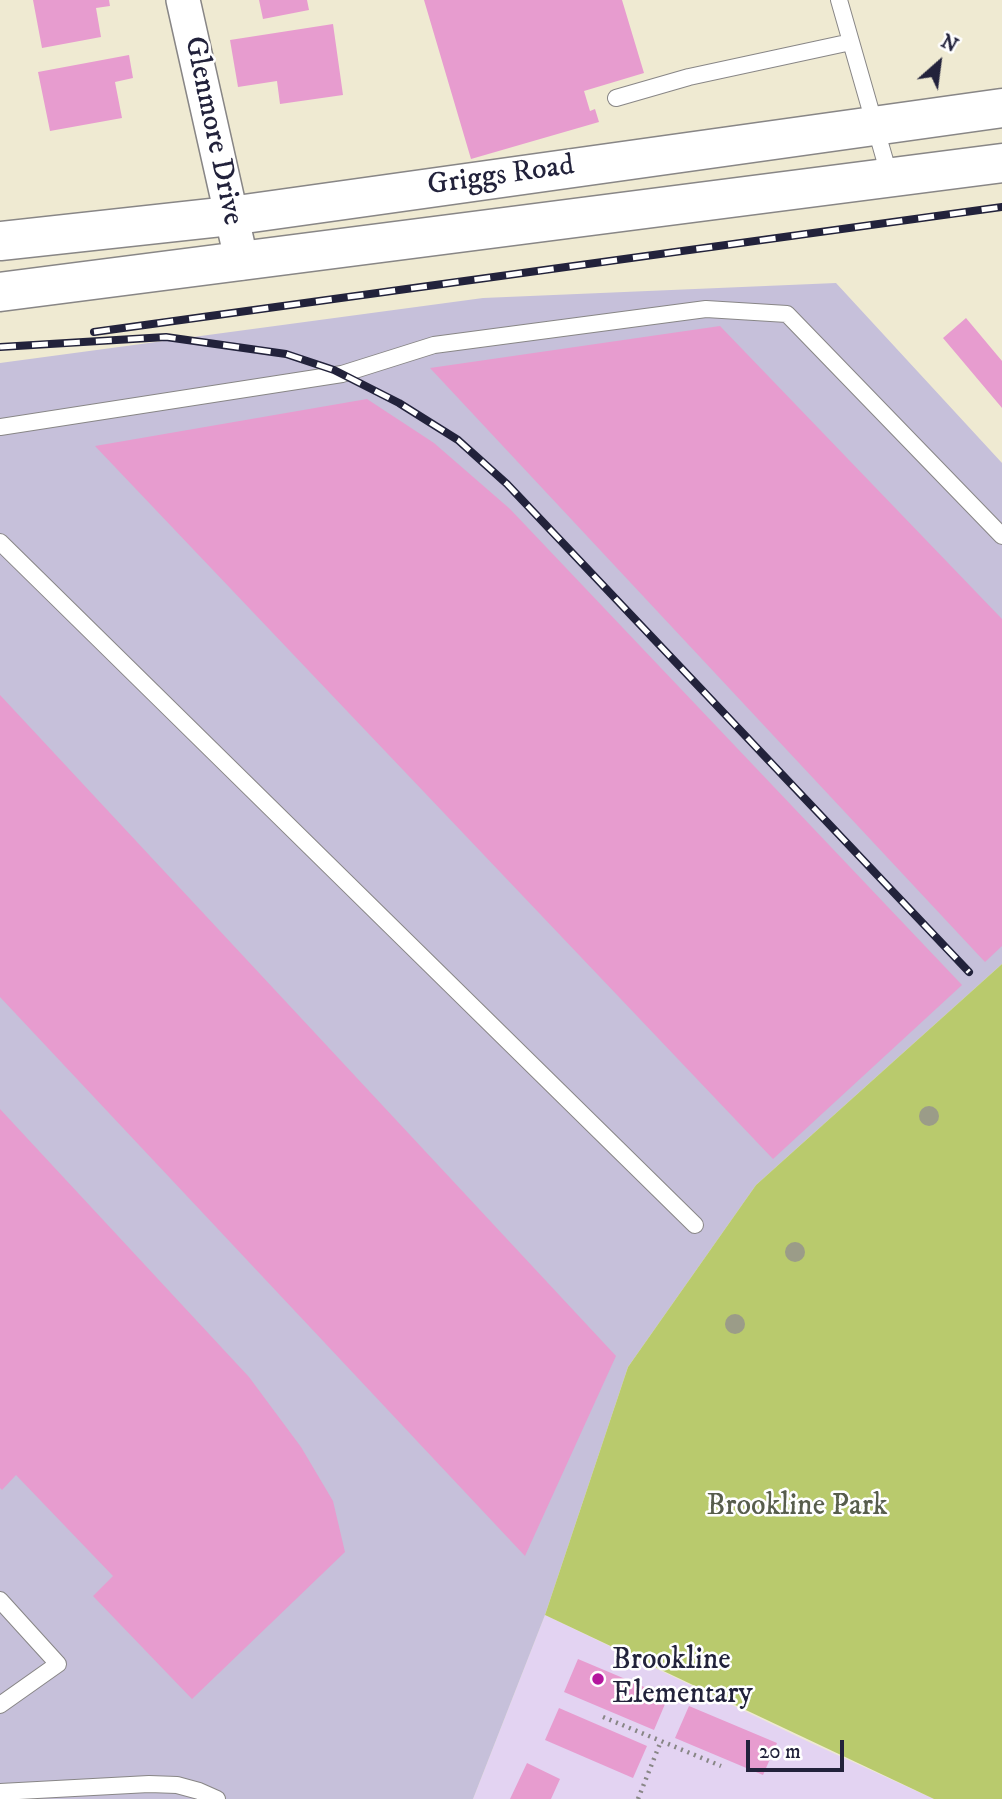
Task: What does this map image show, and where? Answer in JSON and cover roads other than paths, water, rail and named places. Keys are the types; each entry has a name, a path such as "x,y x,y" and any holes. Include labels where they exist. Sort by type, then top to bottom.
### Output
{"main road":[{"name":"Griggs Road","path":"0,241 230,216 1002,108"},
{"name":"Griggs Road","path":"0,292 242,263 1002,163"}],"street":[{"name":"Glenmore Drive","path":"183,0 242,263"}],"lane":[{"path":"839,0 890,178"},
{"path":"616,98 689,77 851,42"},
{"path":"0,427 342,374 434,345 706,309 787,314 1002,536"},
{"path":"0,542 695,1224"},
{"path":"0,1600 58,1664 0,1705"},
{"path":"0,1792 149,1783 177,1785 217,1799"}],"railway":[{"path":"94,332 1002,207"},
{"path":"0,347 166,337 286,354 334,370 399,403 458,440 507,484 969,972"}],"place":[{"name":"Brookline Elementary","path":"598,1679"}],"park label":[{"name":"Brookline Park","path":"797,1508"}]}
